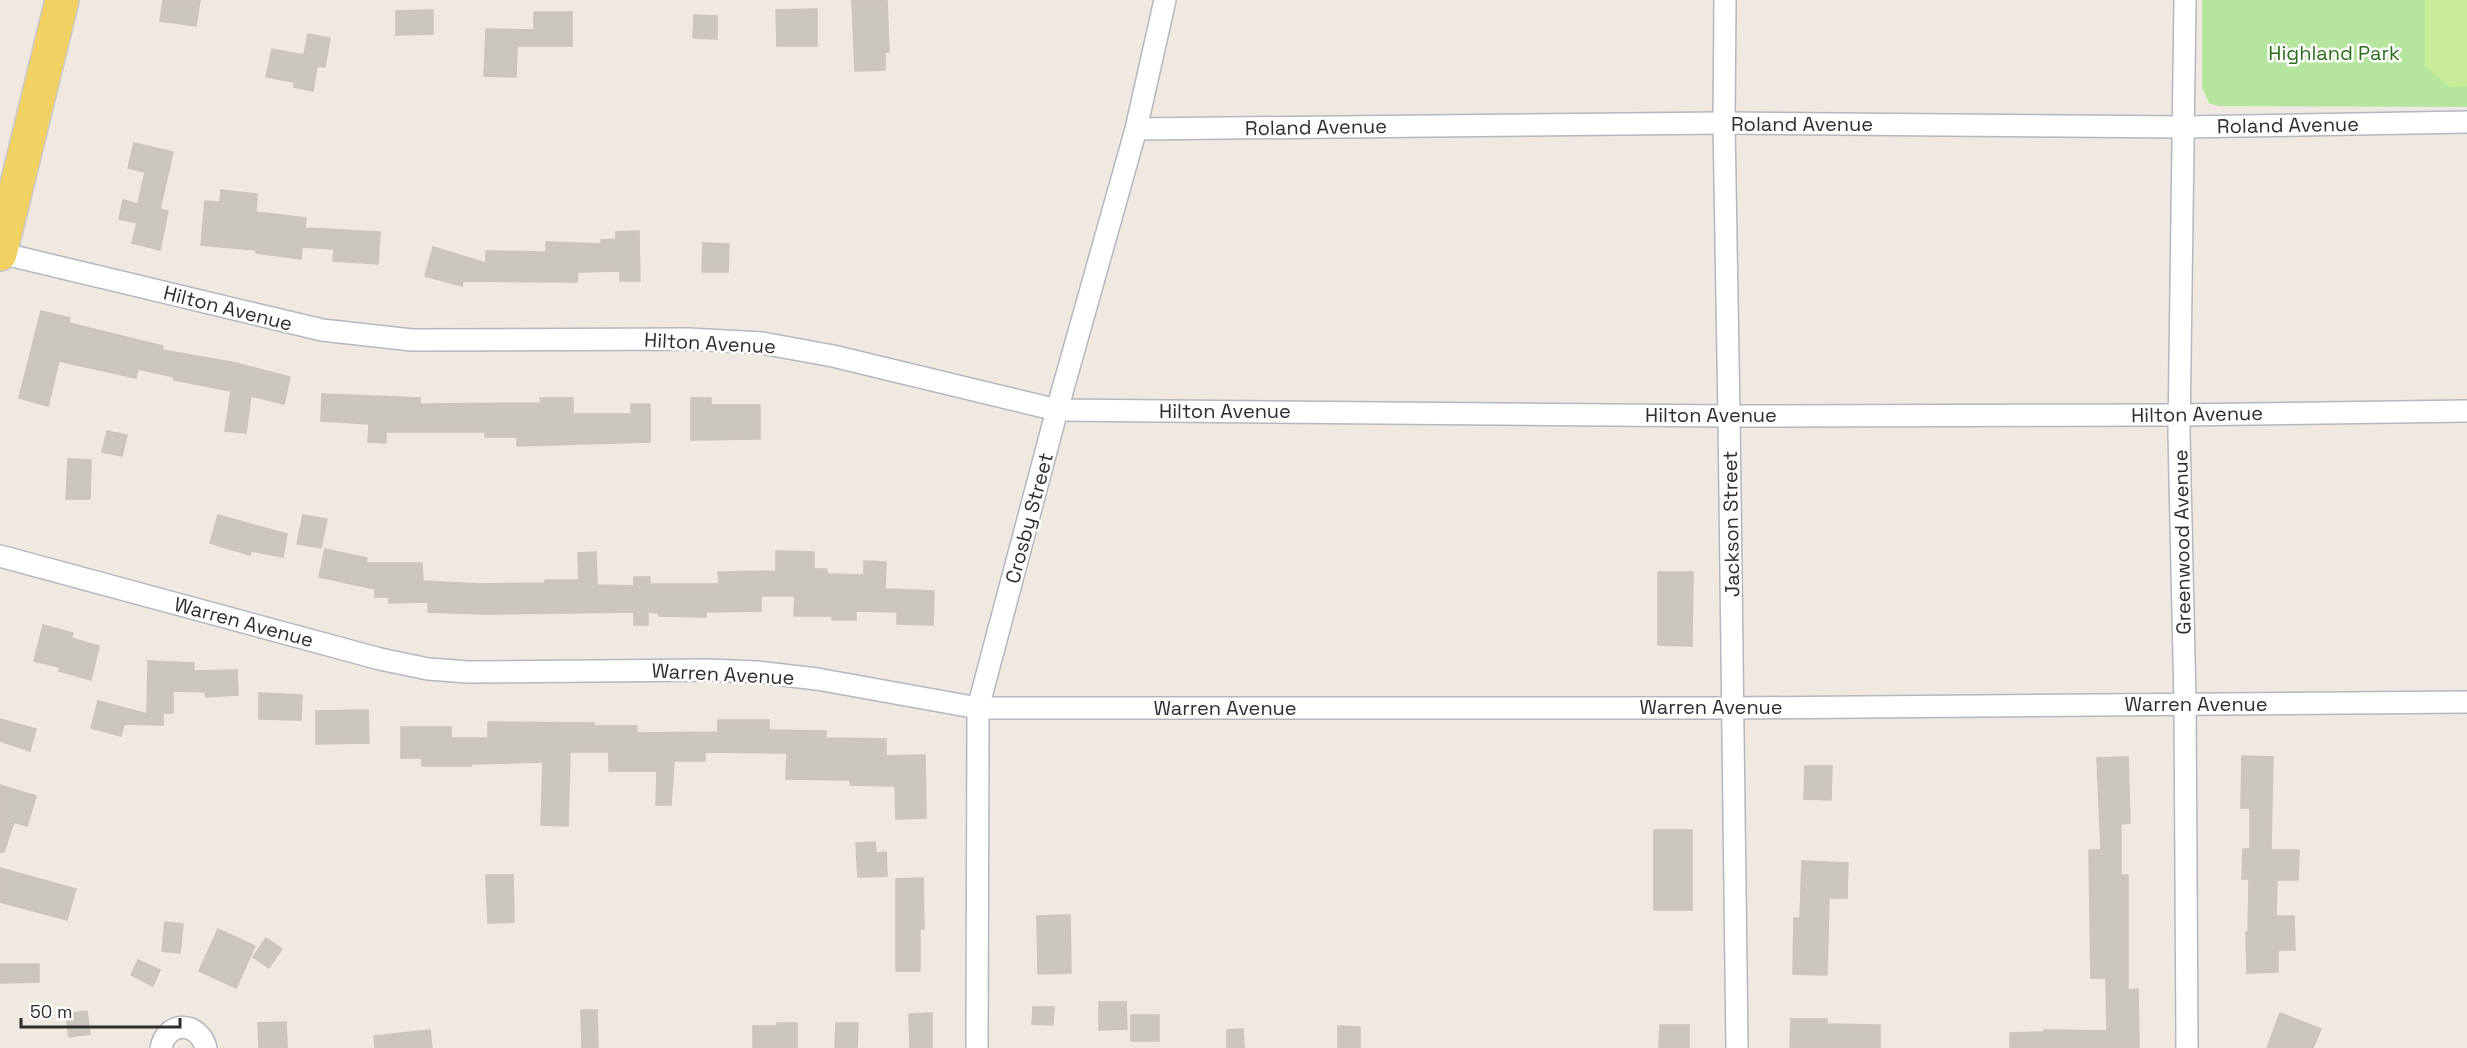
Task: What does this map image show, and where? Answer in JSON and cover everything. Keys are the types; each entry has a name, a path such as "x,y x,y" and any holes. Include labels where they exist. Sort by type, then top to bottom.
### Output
{"main road":[{"path":"0,253 62,0"}],"street":[{"name":"Crosby Street","path":"977,1048 978,708 1057,410 1136,129 1165,0"},
{"name":"Jackson Street","path":"1725,0 1724,123 1730,416 1737,1048"},
{"name":"Greenwood Avenue","path":"2185,0 2179,415 2185,704 2187,1048"},
{"name":"Roland Avenue","path":"1136,129 1724,123 2184,127 2467,122"},
{"name":"Hilton Avenue","path":"0,253 322,330 412,340 689,339 762,343 833,356 1057,410 1730,416 2179,415 2467,411"},
{"name":"Warren Avenue","path":"0,556 380,659 428,669 490,672 708,670 756,672 817,680 978,708 1733,708 2467,702"},
{"path":"162,1048 163,1042 172,1030 187,1027 200,1034 206,1048"}],"green space":[{"name":"Highland Park","path":"2202,0 2467,0 2467,107 2219,106 2209,103 2202,87"},
{"path":"2425,0 2467,0 2467,86 2449,87 2425,66"}],"building":[{"path":"163,0 200,0 196,26 160,21"},
{"path":"852,0 887,0 889,52 885,52 885,70 855,71"},
{"path":"817,9 817,46 777,46 776,10"},
{"path":"433,10 433,34 396,35 396,11"},
{"path":"534,12 572,12 572,46 517,46 516,77 484,76 486,29 534,30"},
{"path":"694,15 717,16 717,39 693,38"},
{"path":"308,34 330,38 325,67 317,66 313,91 294,87 294,82 266,77 272,49 304,55"},
{"path":"134,143 173,152 160,209 168,211 160,250 132,243 137,223 119,219 123,200 138,204 145,172 128,168"},
{"path":"221,190 257,194 256,212 306,218 305,228 380,232 378,264 333,261 334,249 302,247 301,259 256,253 256,250 201,245 205,201 220,202"},
{"path":"639,231 640,281 620,281 620,271 578,272 577,282 463,281 462,286 425,276 433,247 486,263 486,251 546,252 546,242 601,244 601,240 616,239 616,232"},
{"path":"703,243 729,244 728,272 702,272"},
{"path":"41,311 70,318 69,323 163,346 162,350 231,362 290,377 284,404 251,396 246,433 225,431 231,391 174,380 174,377 138,369 136,378 59,361 48,406 19,398"},
{"path":"322,394 420,398 420,404 541,403 540,398 573,398 573,414 631,414 631,404 650,404 650,442 517,446 517,437 485,437 485,432 386,432 386,443 368,442 369,424 321,421"},
{"path":"691,398 711,398 711,405 760,405 760,439 691,440"},
{"path":"107,431 127,435 122,456 102,452"},
{"path":"68,459 91,460 90,499 66,499"},
{"path":"218,515 287,534 283,557 251,551 250,555 210,543"},
{"path":"303,515 327,519 321,548 297,544"},
{"path":"325,549 367,558 366,563 422,563 423,581 479,584 579,580 578,553 596,552 597,585 634,586 634,577 650,577 650,584 719,584 718,572 776,571 776,551 814,552 814,569 827,569 827,574 864,575 864,561 886,562 885,589 934,591 933,625 897,624 897,612 856,611 856,620 832,620 832,616 794,616 795,596 761,596 761,611 706,612 706,617 659,616 659,613 648,612 648,625 634,625 634,612 486,614 428,612 428,602 389,603 389,597 375,597 375,589 319,577"},
{"path":"1658,572 1693,572 1692,646 1658,645"},
{"path":"43,625 73,633 71,638 99,646 91,680 59,671 59,667 34,661"},
{"path":"148,661 194,663 194,671 237,670 238,695 206,697 205,692 173,691 173,713 163,713 163,725 124,724 121,736 91,728 98,701 147,714"},
{"path":"259,693 302,695 301,720 259,719"},
{"path":"368,710 369,743 316,744 316,711"},
{"path":"0,719 36,729 30,751 0,741"},
{"path":"718,720 769,720 769,730 826,731 826,738 886,739 886,756 925,755 926,818 896,819 895,786 850,785 850,780 786,779 787,753 705,752 705,761 674,761 671,805 656,805 657,771 609,771 609,752 570,752 568,826 541,825 543,762 422,766 422,758 401,758 401,727 451,727 451,738 488,738 488,722 594,723 594,726 637,726 637,733 718,732"},
{"path":"2242,756 2273,757 2271,850 2299,850 2298,880 2277,880 2276,916 2294,916 2295,950 2278,950 2278,972 2247,973 2246,932 2248,932 2249,879 2242,879 2243,849 2250,849 2250,808 2241,808"},
{"path":"2128,757 2130,823 2121,824 2121,875 2128,875 2128,990 2138,989 2139,1048 2010,1048 2010,1033 2044,1032 2044,1030 2107,1031 2106,978 2091,978 2089,850 2101,850 2097,758"},
{"path":"1805,766 1832,766 1831,800 1804,799"},
{"path":"0,785 36,796 27,826 14,822 4,852 0,852"},
{"path":"1654,830 1692,830 1692,910 1654,910"},
{"path":"875,842 876,853 886,852 887,876 858,877 856,843"},
{"path":"1802,861 1848,863 1847,898 1829,898 1827,975 1793,974 1794,918 1800,918"},
{"path":"0,868 76,889 67,920 0,902"},
{"path":"486,875 513,875 514,922 488,923"},
{"path":"923,878 924,929 920,929 920,971 896,971 896,879"},
{"path":"1070,915 1071,973 1038,974 1037,916"},
{"path":"165,922 183,924 180,953 162,951"},
{"path":"218,929 255,946 236,988 199,971"},
{"path":"266,938 282,949 269,968 253,957"},
{"path":"138,960 160,970 153,986 131,975"},
{"path":"0,964 39,964 39,982 0,983"},
{"path":"1099,1002 1126,1002 1127,1029 1099,1030"},
{"path":"1033,1007 1054,1007 1053,1025 1032,1024"},
{"path":"581,1010 597,1010 598,1048 582,1048"},
{"path":"87,1011 90,1034 69,1037 66,1014"},
{"path":"932,1013 932,1048 910,1048 909,1014"},
{"path":"2280,1013 2321,1029 2313,1048 2267,1048"},
{"path":"1131,1015 1159,1015 1159,1041 1131,1041"},
{"path":"1791,1019 1827,1019 1827,1024 1880,1025 1880,1048 1790,1048"},
{"path":"286,1022 287,1048 259,1048 258,1023"},
{"path":"777,1023 797,1023 797,1048 753,1048 753,1026 777,1026"},
{"path":"836,1023 858,1023 857,1048 835,1047"},
{"path":"1660,1025 1689,1025 1689,1048 1659,1048"},
{"path":"1338,1026 1360,1027 1360,1048 1338,1048"},
{"path":"1243,1029 1244,1048 1227,1048 1227,1030"},
{"path":"430,1030 432,1048 375,1048 374,1036"}]}
